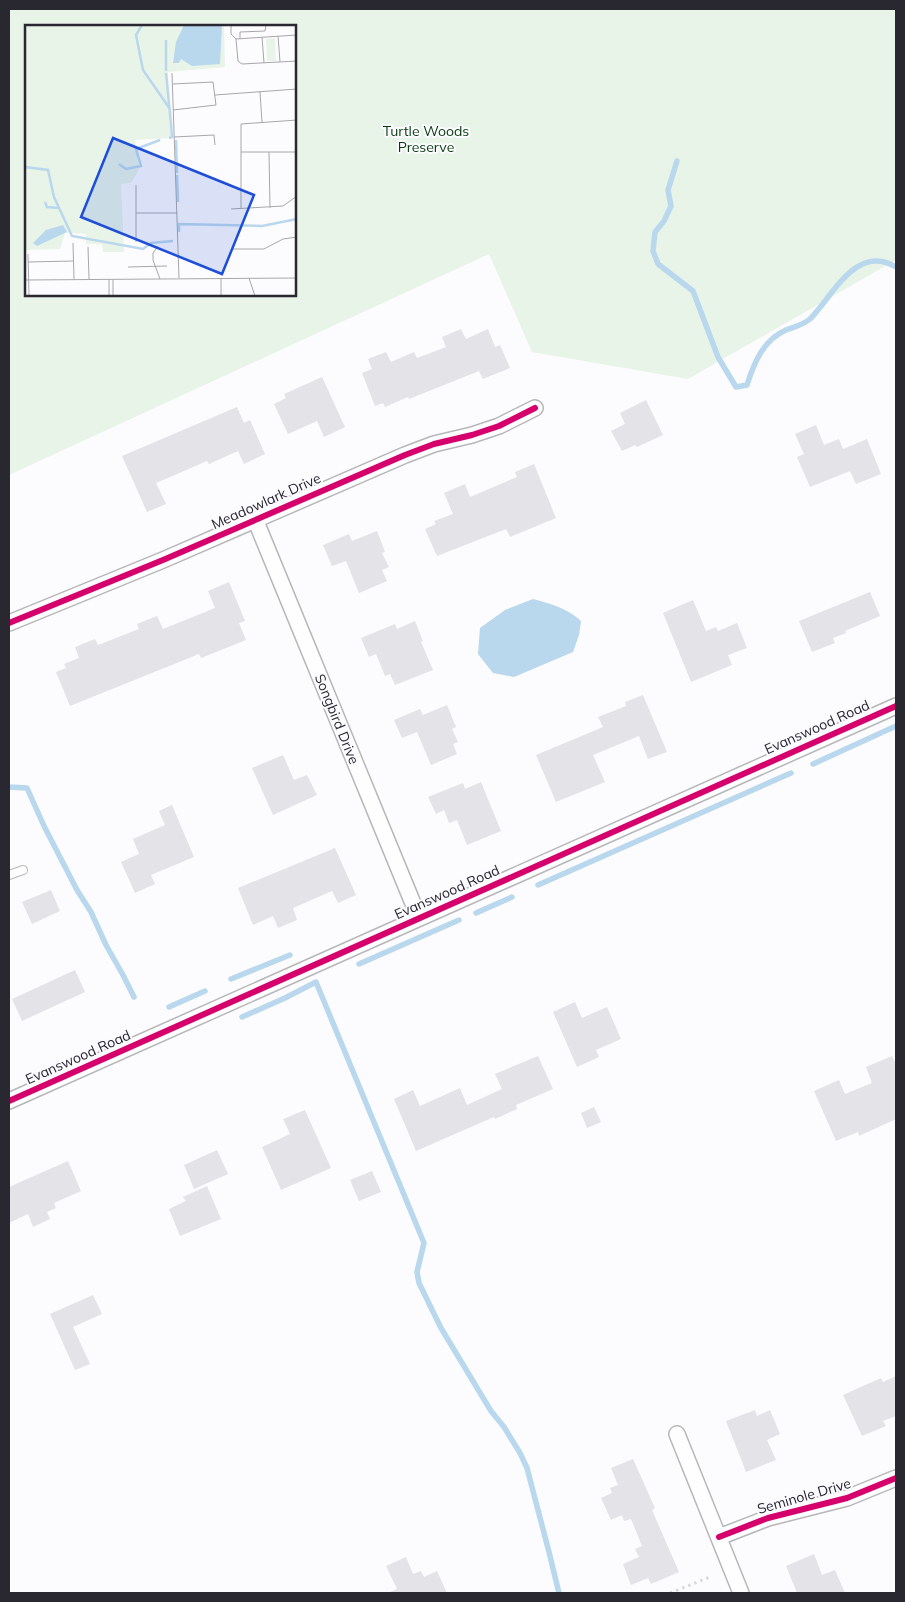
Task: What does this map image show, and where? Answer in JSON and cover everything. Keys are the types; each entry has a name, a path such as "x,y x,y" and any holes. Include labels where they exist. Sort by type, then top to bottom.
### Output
{"street":[{"name":"Meadowlark Drive","path":"9,624 163,560 405,455 434,444 499,426 535,408"},
{"name":"Songbird Drive","path":"255,519 419,918"},
{"name":"Evanswood Road","path":"9,1101 896,706"},
{"path":"678,1434 742,1593"},
{"name":"Seminole Drive","path":"719,1536 768,1518 847,1498 896,1478"}],"lane":[{"path":"9,875 23,870"}],"path":[{"path":"670,1593 710,1577"}],"green space":[{"name":"Turtle Woods Preserve","path":"9,9 896,9 896,260 688,379 532,352 489,254 9,475"}],"water":[{"path":"533,599 564,610 581,621 579,635 573,652 514,677 493,673 478,654 480,628 505,610"}],"building":[{"path":"461,329 466,339 488,329 495,347 500,345 510,368 483,379 479,371 409,399 408,397 385,407 383,403 375,406 362,373 372,369 368,359 386,352 391,362 414,352 417,358 446,347 442,337"},
{"path":"322,377 345,427 324,437 317,421 288,434 274,404 286,398 284,394"},
{"path":"646,400 663,435 637,447 635,445 622,451 611,431 625,424 620,413"},
{"path":"237,407 244,423 250,420 265,454 244,464 238,451 209,464 207,461 156,483 166,504 147,512 122,456"},
{"path":"816,425 824,445 839,439 843,449 867,439 881,474 856,484 850,471 810,487 797,457 804,454 795,434"},
{"path":"534,464 556,518 510,537 506,529 437,556 425,529 436,524 434,521 453,514 444,493 465,484 470,497 517,477 515,472"},
{"path":"377,531 385,552 382,553 389,567 382,570 387,581 359,593 346,561 332,566 323,545 349,534 352,541"},
{"path":"229,582 245,621 239,623 246,640 201,658 199,654 70,706 56,672 66,668 64,664 79,658 75,647 95,639 98,645 139,629 137,624 157,616 163,629 215,608 208,591"},
{"path":"870,592 880,616 845,631 846,633 833,638 835,643 812,652 799,621"},
{"path":"693,600 706,631 716,627 718,631 737,623 747,648 728,655 732,665 691,682 663,613"},
{"path":"415,621 423,641 421,642 433,670 395,685 390,674 385,676 376,654 369,657 361,638 395,624 397,629"},
{"path":"643,695 667,752 648,759 639,736 593,755 605,782 556,802 536,755 603,727 598,717 626,706 625,702"},
{"path":"447,705 456,727 452,729 458,742 453,744 457,754 431,765 417,732 402,738 394,720 420,709 423,715"},
{"path":"283,755 294,780 307,775 317,795 273,815 252,768"},
{"path":"481,782 501,831 467,845 457,820 449,823 444,810 436,814 428,797 463,783 465,789"},
{"path":"172,805 194,857 151,875 155,884 135,893 121,862 139,854 133,839 165,825 159,811"},
{"path":"335,848 356,895 338,903 332,891 293,908 297,920 278,928 273,916 253,925 238,888"},
{"path":"51,890 60,911 32,924 22,902"},
{"path":"75,970 85,992 22,1021 12,999"},
{"path":"575,1002 582,1018 607,1007 621,1039 596,1050 599,1057 577,1067 553,1012"},
{"path":"538,1056 553,1089 516,1105 517,1109 495,1119 494,1117 416,1151 394,1099 413,1090 420,1106 460,1088 467,1105 502,1089 495,1074"},
{"path":"892,1056 896,1064 896,1119 859,1136 858,1132 836,1141 814,1091 839,1080 845,1094 872,1083 866,1067"},
{"path":"594,1107 601,1122 587,1128 581,1113"},
{"path":"305,1110 331,1168 281,1190 262,1147 290,1134 283,1119"},
{"path":"217,1150 228,1174 194,1189 184,1165"},
{"path":"68,1161 81,1191 54,1203 56,1208 47,1212 50,1219 33,1227 28,1214 9,1223 9,1187"},
{"path":"372,1171 381,1192 359,1201 350,1180"},
{"path":"207,1186 221,1219 180,1236 169,1209 186,1201 183,1197"},
{"path":"93,1295 102,1314 73,1327 90,1364 75,1370 50,1314"},
{"path":"896,1376 896,1416 883,1421 886,1426 862,1436 843,1395 881,1378 883,1382"},
{"path":"755,1410 757,1416 770,1410 780,1434 767,1440 776,1460 746,1472 726,1421"},
{"path":"633,1459 655,1508 652,1510 679,1572 651,1584 648,1578 631,1585 623,1564 639,1557 635,1549 642,1546 631,1519 624,1521 622,1515 611,1520 601,1498 612,1493 610,1488 618,1485 611,1468"},
{"path":"814,1554 822,1575 835,1570 845,1593 797,1593 786,1566"},
{"path":"406,1557 413,1574 421,1571 424,1577 437,1571 447,1593 388,1593 397,1589 386,1566"}],"waterway":[{"path":"677,161 668,190 671,206 664,221 655,232 653,251 658,264 693,291 718,357 736,387 747,385 760,353 771,340 778,334 810,319 837,286 857,267 869,262 882,261 896,267"},
{"path":"813,764 896,726"},
{"path":"538,885 791,773"},
{"path":"9,787 27,788 44,826 77,890 91,912 106,945 134,997"},
{"path":"476,913 512,897"},
{"path":"359,964 459,920"},
{"path":"231,979 290,955"},
{"path":"242,1017 316,982 424,1243 417,1272 419,1283 441,1328 491,1411 504,1427 520,1453 527,1468 559,1593"},
{"path":"169,1007 205,991"}],"cycle path":[{"path":"9,623 163,560 405,455 434,444 499,426 535,408"},
{"path":"9,1101 896,706"},
{"path":"719,1537 768,1518 847,1498 896,1478"}]}
